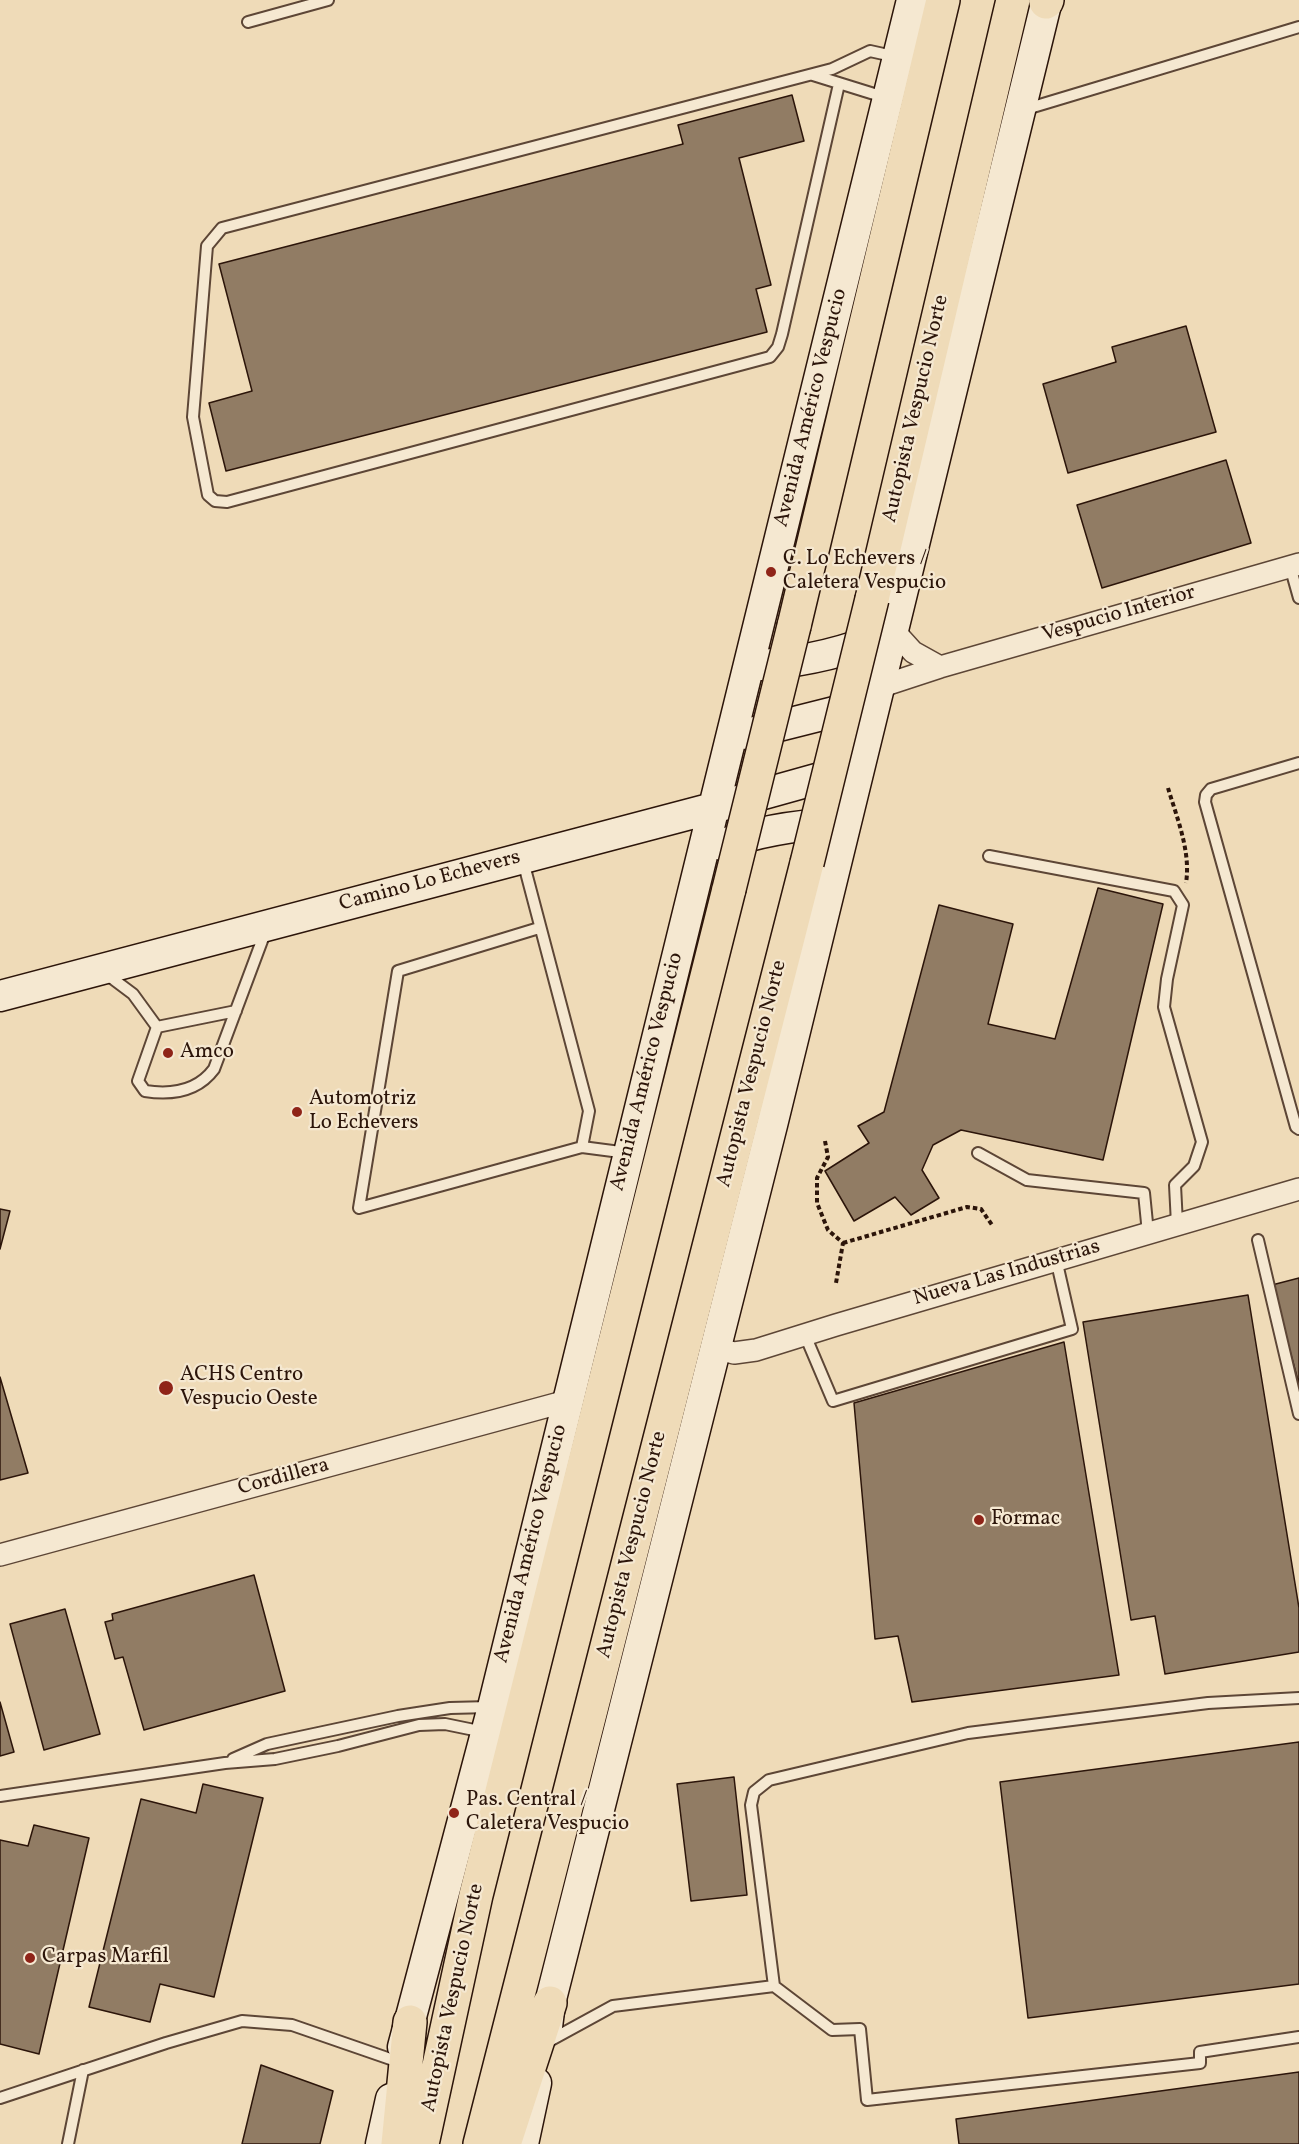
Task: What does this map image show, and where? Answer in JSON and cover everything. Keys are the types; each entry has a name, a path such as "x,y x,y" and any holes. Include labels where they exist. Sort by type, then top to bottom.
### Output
{"highway":[{"name":"Autopista Vespucio Norte","path":"422,2144 476,1895 794,626 943,0"},
{"name":"Autopista Vespucio Norte","path":"480,2144 807,863 872,599 1013,0"},
{"path":"504,2144 550,2003"},
{"path":"398,2144 410,2022"}],"main road":[{"name":"Avenida Américo Vespucio","path":"381,2144 399,2062 489,1719 712,808 732,738 912,0"},
{"path":"524,2144 545,2043 550,2003 716,1348 1049,1"},
{"path":"749,666 810,658 842,651 894,631"},
{"path":"732,738 877,694"},
{"name":"Camino Lo Echevers","path":"0,996 656,823 859,767"},
{"path":"656,823 683,835 701,857 724,844 771,831 804,825 845,823"}],"street":[{"name":"Vespucio Interior","path":"877,694 940,667 1294,565"},
{"path":"894,631 913,652 940,667"},
{"name":"Nueva Las Industrias","path":"716,1348 734,1353 745,1353 1056,1259 1299,1189"},
{"name":"Cordillera","path":"0,1556 567,1401"}],"lane":[{"path":"248,22 328,0"},
{"path":"1020,111 1299,27"},
{"path":"839,84 782,334 778,347 770,357 227,502 215,501 208,495 193,417 207,246 222,228 832,69 870,51 898,57"},
{"path":"813,74 887,98"},
{"path":"1294,565 1299,598"},
{"path":"1299,763 1211,789 1206,795 1205,802 1296,1127 1299,1129"},
{"path":"989,856 1174,891 1183,905 1167,980 1164,1007 1202,1142 1194,1166 1174,1185 1178,1224"},
{"path":"522,858 589,1111 582,1147"},
{"path":"157,1027 138,1081 145,1091 166,1095 187,1089 207,1079 214,1069 268,925"},
{"path":"539,928 398,971 359,1208 582,1147 628,1153"},
{"path":"100,969 133,994 157,1027"},
{"path":"157,1027 236,1011"},
{"path":"978,1154 1027,1180 1144,1193 1148,1233"},
{"path":"1258,1240 1299,1414"},
{"path":"805,1335 833,1401 1072,1329 1056,1259"},
{"path":"774,1986 751,1805 754,1792 769,1780 968,1733 1208,1703 1299,1698"},
{"path":"225,1763 267,1744 398,1716 450,1708 489,1719"},
{"path":"0,1796 225,1763 275,1759 338,1746 419,1725 489,1719"},
{"path":"545,2043 613,2006 774,1986 832,2030 860,2029 867,2100 1200,2063 1200,2052 1299,2037"},
{"path":"0,2098 166,2043 242,2022 292,2025 399,2062"},
{"path":"68,2144 83,2070"}],"path":[{"path":"1168,788 1182,832 1188,872 1183,905"},
{"path":"825,1142 828,1157 817,1178 817,1203 828,1230 843,1243"},
{"path":"843,1243 968,1208 981,1209 992,1225"},
{"path":"836,1283 843,1243"}],"building":[{"path":"792,95 804,141 739,158 771,285 756,289 767,332 226,471 209,403 252,391 219,264 683,144 678,125"},
{"path":"1186,326 1216,432 1068,473 1043,384 1116,362 1112,347"},
{"path":"1226,460 1251,543 1102,588 1077,505"},
{"path":"1098,888 1163,904 1103,1160 961,1130 933,1145 922,1170 939,1198 911,1215 895,1197 854,1221 825,1171 869,1143 858,1126 884,1112 939,905 1013,924 988,1024 1055,1039"},
{"path":"0,1209 10,1211 0,1249"},
{"path":"1299,1278 1299,1384 1272,1285"},
{"path":"1248,1295 1299,1608 1299,1652 1165,1674 1155,1616 1131,1620 1083,1322"},
{"name":"Formac","path":"1064,1342 1119,1675 912,1702 898,1636 875,1639 854,1403"},
{"path":"0,1377 28,1473 0,1480"},
{"path":"254,1575 285,1691 144,1730 123,1657 115,1659 105,1622 113,1620 112,1614"},
{"path":"65,1609 100,1734 44,1750 10,1624"},
{"path":"0,1702 14,1752 0,1756"},
{"path":"1299,1742 1299,1984 1028,2018 1000,1782"},
{"path":"734,1777 747,1895 691,1901 677,1784"},
{"path":"203,1784 263,1798 214,1997 160,1984 150,2022 89,2007 141,1799 196,1813"},
{"name":"Carpas Marfil","path":"34,1825 89,1838 39,2054 0,2044 0,1840 28,1846"},
{"path":"261,2065 333,2091 320,2144 242,2144"},
{"path":"1299,2072 1299,2144 959,2144 956,2119"}],"place":[{"name":"C. Lo Echevers / Caletera Vespucio","path":"771,572"},
{"name":"Amco","path":"168,1053"},
{"name":"Automotriz Lo Echevers","path":"297,1112"},
{"name":"ACHS Centro Vespucio Oeste","path":"166,1388"},
{"name":"Formac","path":"979,1520"},
{"name":"Pas. Central / Caletera Vespucio","path":"454,1813"},
{"name":"Carpas Marfil","path":"30,1958"}]}
